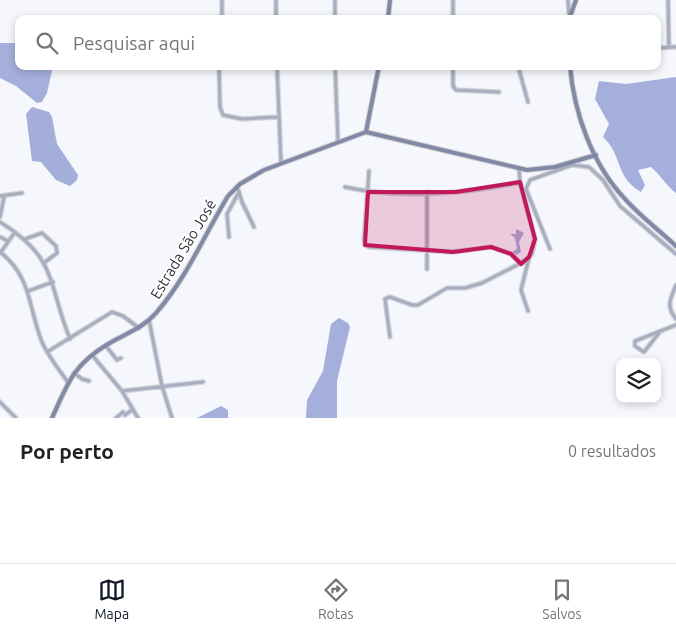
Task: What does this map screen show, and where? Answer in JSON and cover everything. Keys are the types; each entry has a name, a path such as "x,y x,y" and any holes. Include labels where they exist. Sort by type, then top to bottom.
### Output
{"street":[{"path":"222,0 222,15"},
{"path":"276,0 276,15"},
{"path":"335,0 335,15"},
{"path":"388,15 390,0"},
{"path":"453,0 453,15"},
{"path":"568,0 569,15"},
{"path":"569,15 576,0"},
{"path":"668,0 669,47"},
{"path":"661,48 676,47"},
{"path":"219,70 221,114 226,118 278,117"},
{"path":"277,70 281,163"},
{"path":"336,70 338,142"},
{"path":"378,70 366,132 519,168 555,167 596,154"},
{"path":"453,70 453,86 456,90 499,92"},
{"path":"519,70 528,102"},
{"path":"570,70 574,101 596,154 623,198 676,246"},
{"name":"Estrada São José","path":"53,417 68,381 74,373 92,355 139,328 149,320 176,286 220,209 237,187 264,170 366,132"},
{"path":"550,250 526,190 530,180 572,165 589,167 603,180 619,206 676,254"},
{"path":"519,168 520,182 535,239 522,290 528,311"},
{"path":"369,171 364,243 373,248 426,252 453,252 496,247 511,254 521,264"},
{"path":"345,187 368,192 456,192 520,182"},
{"path":"237,187 254,227"},
{"path":"229,237 227,214 240,192"},
{"path":"426,269 427,192"},
{"path":"0,217 2,196 22,194"},
{"path":"0,222 25,239 45,262 70,338"},
{"path":"15,232 0,252 20,272 28,291 47,352 68,381"},
{"path":"25,239 39,233 50,238 58,251 45,262"},
{"path":"0,237 9,241"},
{"path":"390,337 384,300 387,298 390,297 412,305 418,305 447,288 473,286 521,264 529,257"},
{"path":"28,291 53,282"},
{"path":"676,285 668,306 669,311 676,319"},
{"path":"47,352 112,312 123,316 139,328"},
{"path":"149,320 162,386 172,418"},
{"path":"659,333 644,352 635,346 635,341 638,338 659,333 676,325"},
{"path":"106,346 117,360 121,358"},
{"path":"92,355 122,392 138,418"},
{"path":"74,373 82,379 89,381"},
{"path":"122,392 203,382"},
{"path":"0,402 16,418"},
{"path":"116,418 123,412 125,415 133,409"}],"highlighted area":[{"path":"520,182 535,239 529,257 521,264 511,254 491,247 453,252 365,245 368,192 456,192"}],"shaded area":[{"path":"0,43 15,43 15,70 52,70 47,93 42,102 37,103 16,86 0,78"},
{"path":"676,77 676,193 651,167 638,170 645,185 641,192 626,179 614,151 603,137 609,124 595,99 599,81 626,84"},
{"path":"32,107 49,112 52,117 57,144 78,175 77,180 70,186 56,180 41,162 32,161 26,114"},
{"path":"516,229 524,233 519,242 521,252 516,255 512,252 517,249 515,238 510,234 516,234"},
{"path":"339,318 348,323 350,327 337,381 337,418 306,418 307,400 323,371 331,324"},
{"path":"221,406 228,410 228,418 197,418"}]}
